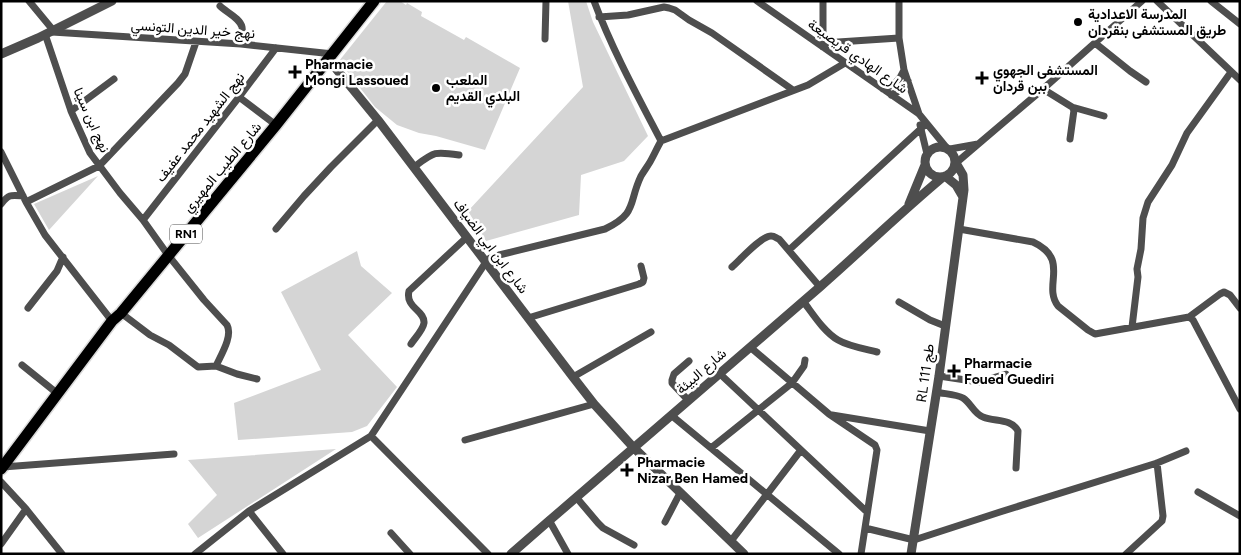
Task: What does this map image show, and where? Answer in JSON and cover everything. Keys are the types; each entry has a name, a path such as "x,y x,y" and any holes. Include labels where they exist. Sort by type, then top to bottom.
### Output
{"main road":[{"name":"شارع الطيب المهيري","path":"2,468 117,317 276,125 374,1"}],"street":[{"path":"1,54 112,1"},
{"path":"545,39 546,1"},
{"path":"594,1 623,66 661,141"},
{"name":"شارع الهادي قريصيعة","path":"757,1 823,45 845,63 919,114"},
{"path":"823,1 823,45 899,38"},
{"path":"899,1 899,38 904,70 924,126 927,154 925,159 926,170 934,176 944,177 956,185 963,197"},
{"path":"944,177 950,173 956,163 1043,90 1142,1"},
{"path":"1157,1 1240,80"},
{"path":"1211,1 1240,24"},
{"path":"33,3 50,32"},
{"path":"220,6 241,25 241,44"},
{"path":"600,17 628,15 669,8 679,12 712,33 793,90"},
{"name":"نهج خير الدين التونسي","path":"50,32 241,44 331,57"},
{"name":"نهج ابن سينا","path":"50,32 71,111 90,153 168,255 229,330 229,335 216,366"},
{"path":"1,204 11,195 25,199 99,166 178,83 185,74 196,42"},
{"path":"1095,43 1146,82"},
{"name":"نهج الشهيد محمد عفيف","path":"143,220 276,48"},
{"name":"شارع ابن ابي الضياف","path":"331,57 594,404 633,447 731,541 740,552"},
{"path":"200,552 249,511 371,436 490,258 605,229 615,224 624,218 630,209 642,175 661,141 808,85 845,63"},
{"path":"883,89 896,83 904,70"},
{"path":"1132,327 1143,218 1148,202 1172,165 1187,133 1231,72"},
{"path":"71,111 114,79"},
{"path":"891,95 901,90 908,81"},
{"path":"1043,90 1072,107 1104,116"},
{"path":"239,98 276,125"},
{"path":"1070,139 1074,112 1072,107"},
{"path":"276,229 331,167 378,120"},
{"path":"924,126 948,148 956,163"},
{"path":"789,250 924,126"},
{"path":"927,154 935,147 940,146 948,148 978,144"},
{"path":"1,152 45,235 117,317 169,345 198,367 216,366 237,374 257,378"},
{"path":"414,167 435,153 459,155"},
{"name":"RL طج 111","path":"911,554 939,376 964,190 963,175 956,163"},
{"path":"908,207 925,165"},
{"name":"شارع البيئة","path":"511,554 820,287 944,177"},
{"path":"959,229 1033,242 1040,245 1053,261 1054,295 1058,306 1095,334 1189,318 1224,292 1230,295 1240,308"},
{"path":"411,344 422,327 424,319 409,300 410,291 467,237"},
{"path":"732,267 766,237 776,237 820,287"},
{"path":"28,308 57,271 63,257"},
{"path":"528,318 639,284 644,278 641,266"},
{"path":"803,301 836,340 877,352"},
{"path":"899,302 930,320 945,326"},
{"path":"1189,318 1193,320 1240,409"},
{"path":"573,377 651,332"},
{"path":"750,347 829,414 875,445 877,450 861,554"},
{"path":"711,448 792,383 804,366 805,360"},
{"path":"688,400 672,383 672,380 674,374 689,361"},
{"path":"22,365 58,394"},
{"path":"719,373 867,512"},
{"path":"939,376 979,382 1006,374"},
{"path":"936,392 962,397 978,415 984,418 1012,423 1016,426 1018,431 1016,468"},
{"path":"464,440 594,404"},
{"path":"671,414 839,554"},
{"path":"829,414 930,431"},
{"path":"371,436 488,554"},
{"path":"731,541 801,450"},
{"path":"865,528 914,540 1157,463 1186,451"},
{"path":"2,468 174,454"},
{"path":"1126,554 1162,521 1157,463"},
{"path":"1,482 26,509 62,554"},
{"path":"1198,492 1240,516"},
{"path":"666,522 680,493"},
{"path":"576,497 603,528 634,545"},
{"path":"1,544 26,509"},
{"path":"249,511 283,554"},
{"path":"549,520 568,554"},
{"path":"391,533 410,554"}],"shaded area":[{"name":"الملعب البلدي القديم","path":"387,1 400,1 406,5 407,3 422,12 421,16 464,40 466,37 520,68 485,150 419,133 397,125 375,107 339,61"},
{"path":"568,1 586,1 593,22 648,136 624,161 581,175 579,215 486,241 468,211 583,87"},
{"path":"98,176 49,230 34,204"},
{"path":"357,251 361,266 392,293 348,335 397,387 367,426 352,432 238,440 234,403 321,370 281,292"},
{"path":"336,449 198,538 188,524 217,495 188,460"}],"place":[{"name":"المدرسة الاعدادية طريق المستشفى بنقردان","path":"1078,22"},
{"name":"Pharmacie Mongi Lassoued","path":"295,72"},
{"name":"المستشفى الجهوي ببن قردان","path":"982,78"},
{"name":"الملعب البلدي القديم","path":"436,88"},
{"name":"Pharmacie Foued Guediri","path":"954,371"},
{"name":"Pharmacie Nizar Ben Hamed","path":"627,470"}]}
